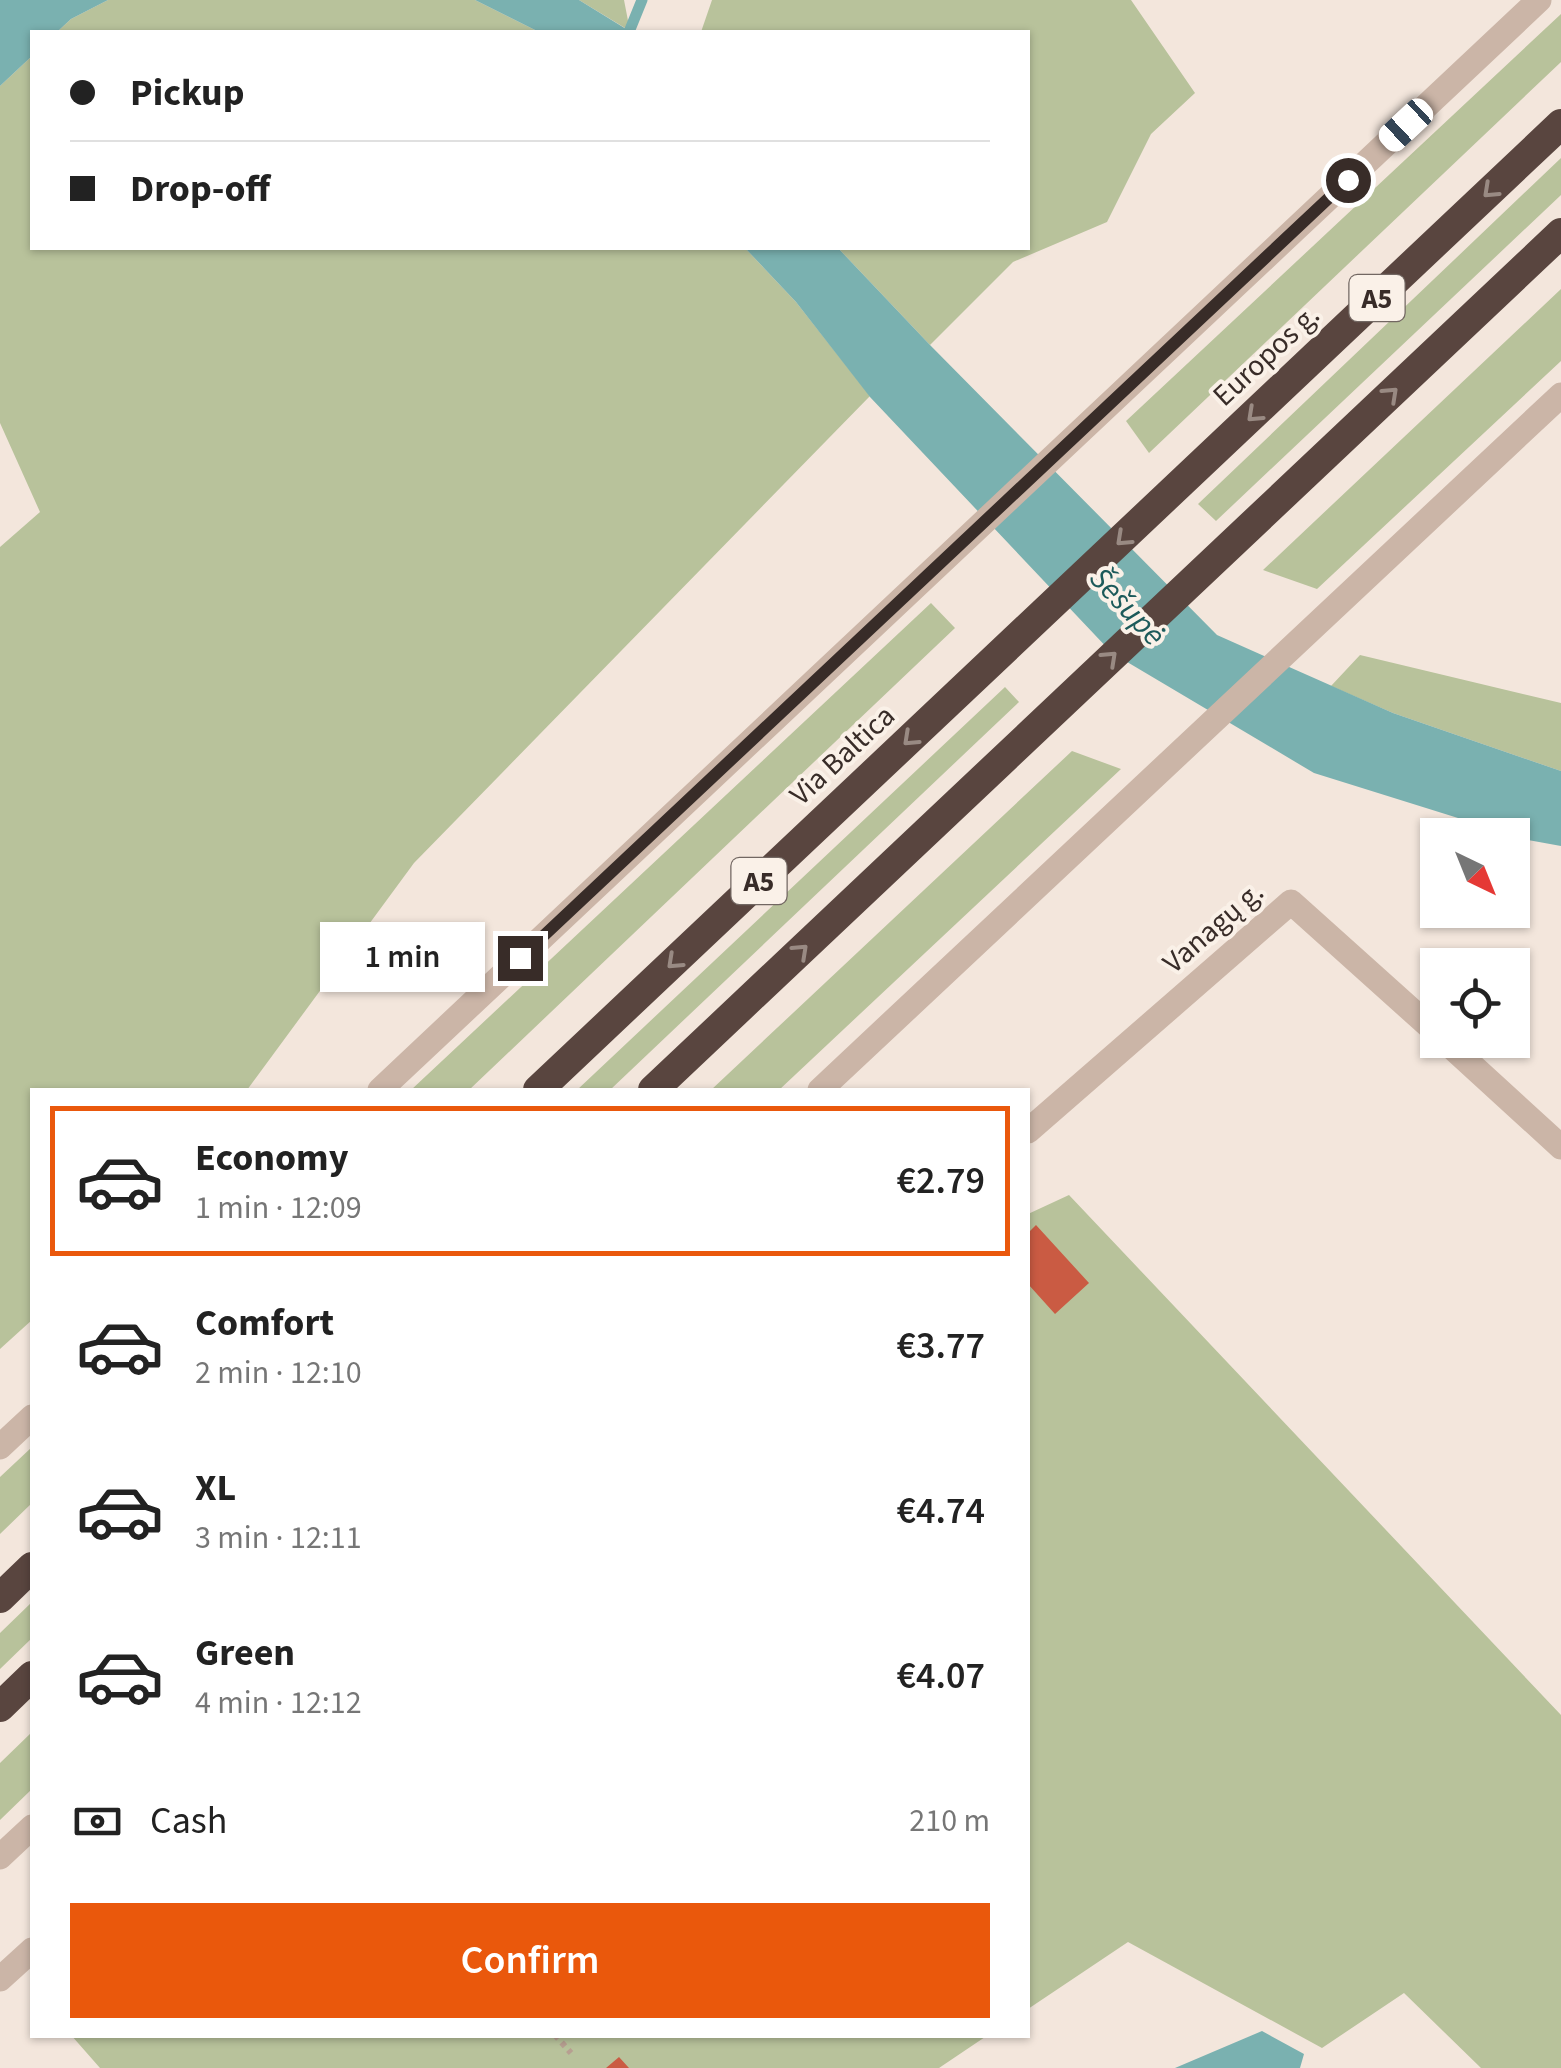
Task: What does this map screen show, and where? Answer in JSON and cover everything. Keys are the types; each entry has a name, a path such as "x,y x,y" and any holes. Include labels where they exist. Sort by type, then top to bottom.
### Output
{"highway":[{"name":"Europos g.","path":"1194,472 1561,124"},
{"name":"A5","path":"655,1088 1561,233"},
{"name":"Via Baltica","path":"540,1088 1194,472"},
{"path":"0,1598 30,1569"},
{"path":"0,1707 30,1678"}],"street":[{"path":"382,1088 1540,0"},
{"path":"822,1088 1561,395"},
{"name":"Vanagų g.","path":"1030,1129 1292,902 1420,1018"},
{"path":"1464,1058 1561,1148"},
{"path":"0,1447 30,1418"},
{"path":"0,1857 30,1829"},
{"path":"0,1979 30,1952"}],"path":[{"path":"558,2038 570,2052"}],"green space":[{"path":"108,0 475,0 535,30 59,30 71,19"},
{"path":"579,0 624,0 628,30"},
{"path":"712,0 1131,0 1195,93 1151,134 1107,222 1013,262 930,345 840,250 1030,250 1030,30 702,30"},
{"path":"1561,14 1561,62 1149,453 1126,421"},
{"path":"30,58 30,250 747,250 796,302 870,396 414,863 248,1088 30,1088 30,1322 0,1349 0,547 40,512 0,423 0,86"},
{"path":"1561,158 1561,195 1216,521 1198,504"},
{"path":"1561,289 1561,361 1317,589 1263,570"},
{"path":"931,603 955,628 471,1088 413,1088"},
{"path":"1360,655 1561,703 1561,771 1393,713 1331,686"},
{"path":"1005,687 1019,702 612,1088 579,1088"},
{"path":"1072,751 1121,769 781,1088 713,1088"},
{"path":"1069,1195 1561,1715 1561,2068 1481,2068 1404,1993 1322,2048 1128,1942 1030,2008 1030,1213"},
{"path":"30,1449 30,1505 0,1534 0,1477"},
{"path":"30,1604 30,1640 0,1669 0,1633"},
{"path":"30,1734 30,1791 0,1820 0,1763"},
{"path":"74,2038 984,2038 939,2068 100,2068"}],"water":[{"path":"0,0 108,0 71,19 59,30 30,30 30,58 0,86"},
{"path":"475,0 579,0 628,30 535,30"},
{"name":"Šešupė","path":"747,250 840,250 1217,635 1393,713 1561,771 1561,846 1530,840 1530,818 1458,818 1314,773 1112,653 870,397 796,302"},
{"path":"1262,2031 1304,2054 1300,2068 1175,2068"}],"building":[{"path":"1036,1225 1089,1283 1055,1314 1030,1286 1030,1231"},
{"path":"619,2057 629,2068 606,2068"}],"waterway":[{"path":"630,30 642,0"}],"route":[{"path":"520,958 1348,180"}]}
